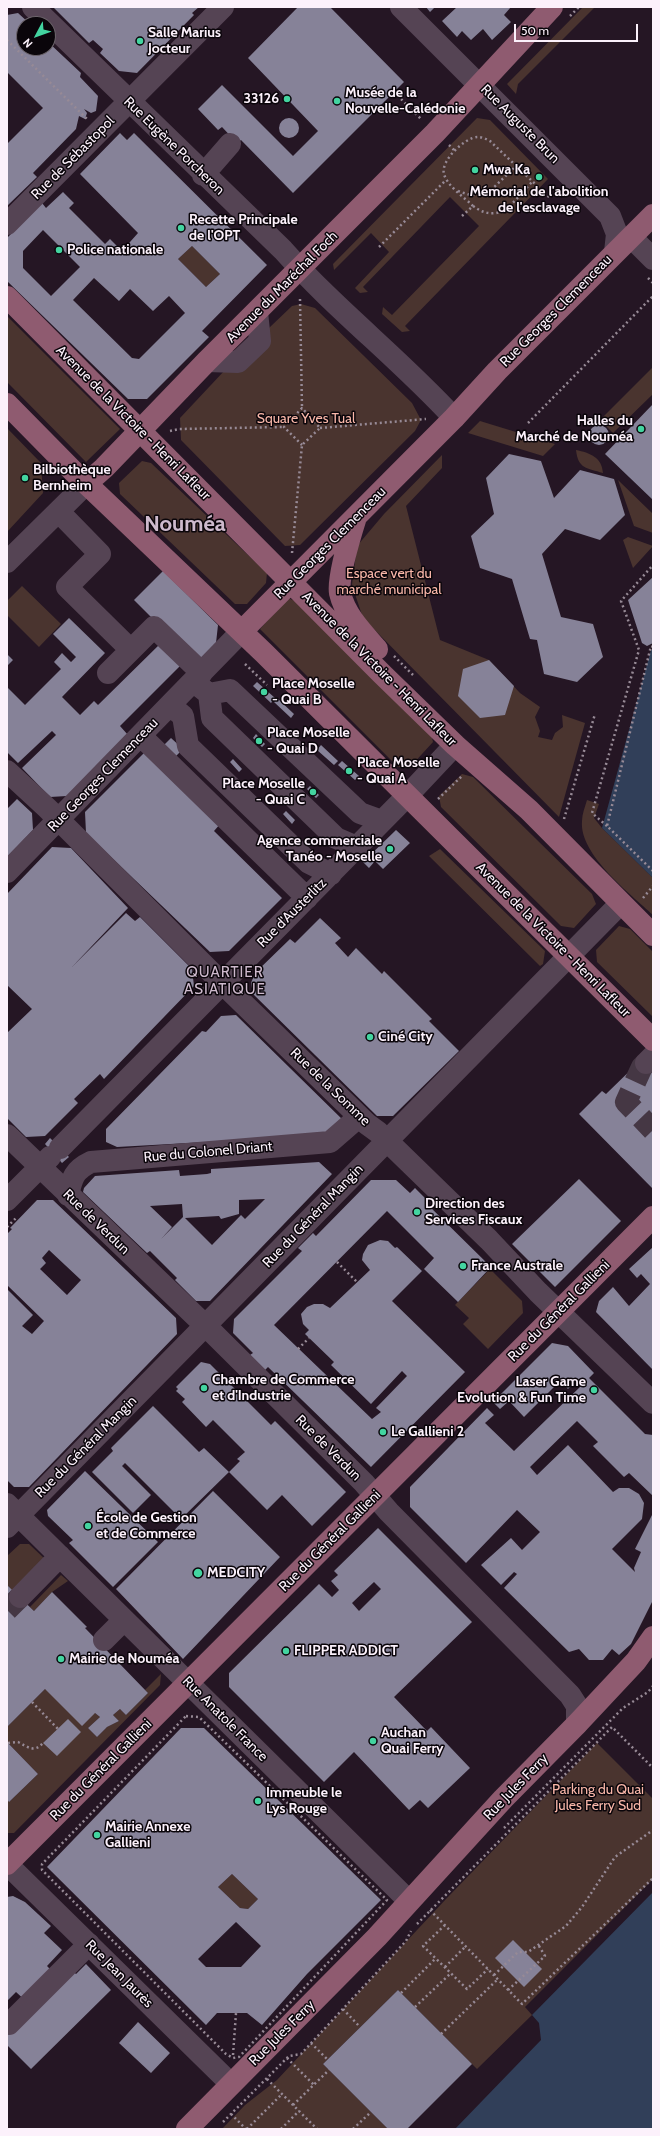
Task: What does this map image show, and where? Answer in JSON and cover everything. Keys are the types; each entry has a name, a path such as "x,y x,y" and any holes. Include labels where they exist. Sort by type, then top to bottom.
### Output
{"main road":[{"name":"Avenue du Maréchal Foch","path":"87,483 104,468 139,430 299,268 444,136 480,85 560,12"},
{"name":"Rue Georges Clemenceau","path":"242,631 454,418 496,371 653,215"},
{"name":"Avenue de la Victoire - Henri Lafleur","path":"7,297 382,674 455,745 529,810 620,904 653,935"},
{"name":"Avenue de la Victoire - Henri Lafleur","path":"7,404 87,483 242,631 394,809 569,956 653,1040"},
{"path":"356,517 340,581 340,592 354,623 378,650 453,724 529,810"},
{"name":"Rue du Général Gallieni","path":"7,1864 653,1217"},
{"name":"Rue Jules Ferry","path":"187,2129 376,1936 503,1799 577,1724 636,1661 653,1637"}],"street":[{"name":"Rue Eugène Porcheron","path":"32,7 203,175 283,250 320,291 363,328 454,418"},
{"name":"Rue de Sébastopol","path":"7,224 100,132 126,105 128,100 223,7"},
{"name":"Rue Auguste Brun","path":"401,7 610,216 617,234 615,252"},
{"path":"203,175 230,144"},
{"path":"631,237 650,268"},
{"name":"Avenue du Maréchal Foch","path":"7,562 87,483"},
{"path":"59,512 100,554 66,587 132,650"},
{"path":"108,673 154,628 202,683 212,718 336,838 356,847"},
{"name":"Rue Georges Clemenceau","path":"7,872 170,706 202,683 242,631"},
{"path":"202,683 230,690 360,813 394,809"},
{"path":"170,706 183,716 188,746 309,863 331,874"},
{"path":"141,736 307,898"},
{"name":"Rue d'Austerlitz","path":"12,1208 51,1156 331,874 455,745"},
{"name":"Rue de la Somme","path":"7,772 59,820 222,984 386,1141 653,1403"},
{"name":"Rue du Général Mangin","path":"11,1516 206,1326 620,904"},
{"name":"Rue du Colonel Driant","path":"68,1195 73,1174 90,1162 330,1142 353,1122 362,1119"},
{"name":"Rue de Verdun","path":"7,1135 51,1156 68,1195 206,1326 364,1483 374,1497 570,1695 577,1706 577,1724"},
{"name":"Rue Anatole France","path":"11,1516 60,1556 408,1900"},
{"path":"20,1597 60,1556"},
{"path":"104,1640 124,1620"},
{"name":"Rue Jean Jaurès","path":"7,1864 231,2084"},
{"path":"9,2024 89,1944"}],"path":[{"path":"560,12 579,7"},
{"path":"7,40 100,132"},
{"path":"394,92 444,136 447,143 455,151"},
{"path":"532,182 500,213 492,215 482,212 473,206 446,180 442,169 446,161 466,140 481,137 490,141 551,199"},
{"path":"456,190 470,195 487,194 516,166"},
{"path":"379,248 446,180"},
{"path":"462,216 473,206"},
{"path":"650,268 653,283"},
{"path":"528,423 653,296"},
{"path":"296,298 307,303"},
{"path":"300,299 302,408 320,428"},
{"path":"170,431 180,429 284,427 302,408"},
{"path":"422,414 426,419"},
{"path":"292,554 302,445 320,428 426,419"},
{"path":"423,426 426,419"},
{"path":"171,426 170,431 172,435"},
{"path":"284,427 302,445"},
{"path":"285,552 292,554 298,551"},
{"path":"653,565 621,601 639,650 592,813 653,871"},
{"path":"607,826 651,646 653,647"},
{"path":"392,654 414,677"},
{"path":"558,822 564,820 595,714"},
{"path":"438,800 466,772"},
{"path":"7,1227 12,1208"},
{"path":"337,1262 357,1282"},
{"path":"298,1349 309,1338"},
{"name":"Rue Jules Ferry","path":"503,1830 623,1708 648,1692 653,1686"},
{"path":"32,1702 58,1729"},
{"path":"186,1716 199,1717 387,1900 239,2057 233,2058 226,2054 42,1870 42,1864 186,1716"},
{"path":"221,2124 287,2058 301,2054 406,1942 409,1932 612,1727 653,1768"},
{"path":"8,1743 18,1742 30,1749 39,1748 44,1743"},
{"path":"494,1975 518,1952 528,1952 566,1926 582,1907 615,1857 653,1830"},
{"path":"430,1910 522,2004 653,1878"},
{"path":"444,1925 423,1946 450,1973 468,1989 488,1969"},
{"path":"445,1967 466,1946"},
{"path":"508,1990 545,1956 538,1946"},
{"path":"401,1993 436,1958"},
{"path":"415,2007 450,1973"},
{"path":"441,2034 498,1979"},
{"path":"343,2010 360,2027"},
{"path":"233,2058 236,2013"},
{"path":"311,2043 328,2060"},
{"path":"287,2058 314,2085"},
{"path":"292,2105 329,2070"},
{"path":"267,2079 317,2129"},
{"path":"231,2114 246,2129 282,2094"},
{"path":"281,2129 299,2111"},
{"path":"353,2129 370,2112"}],"green space":[{"path":"583,7 595,7 518,84 516,94 507,84"},
{"path":"477,118 490,120 548,179 405,326 410,331 402,332 382,314 383,307 392,315 479,226 450,197 363,287 368,292 360,293 355,288 389,252 371,233 334,270 333,264"},
{"path":"192,246 220,274 206,287 178,259"},
{"name":"Square Yves Tual","path":"301,304 315,308 412,403 421,420 415,431 300,545 285,546 181,440 180,418 225,370 292,306"},
{"path":"7,316 120,429 86,462 7,382"},
{"path":"653,367 653,394 613,433 600,420"},
{"path":"480,421 555,444 543,456 468,433"},
{"name":"Bilbiothèque Bernheim","path":"7,428 41,463 43,493 7,532"},
{"path":"576,450 590,454 598,459 603,473 584,467 579,461"},
{"name":"Espace vert du marché municipal","path":"442,455 442,468 406,506 440,640 489,660 520,693 540,707 535,717 540,731 538,737 552,740 555,733 563,727 562,715 585,723 559,817 363,618 352,585 357,546 384,514"},
{"path":"142,461 151,463 267,573 266,583 247,604 235,604 120,494 119,483"},
{"path":"618,480 653,514 653,533 634,526"},
{"path":"628,537 653,546 633,568 623,540"},
{"path":"22,586 61,624 39,647 7,615 7,601"},
{"path":"288,598 295,601 431,733 433,742 411,766 398,767 260,629"},
{"path":"462,774 473,777 592,894 596,904 574,928 561,926 441,807 439,796"},
{"path":"587,800 599,804 594,818 602,828 653,878 653,915 608,873 597,860 589,847 583,834 582,821"},
{"path":"440,849 545,951 543,964 540,966 429,856"},
{"path":"619,926 630,929 653,952 653,1017 597,962 596,950"},
{"path":"490,1269 522,1301 523,1313 488,1349 463,1324 469,1318 455,1305"},
{"path":"20,1544 29,1544 46,1560 14,1592 7,1585 7,1556"},
{"path":"61,1575 68,1581 52,1592 34,1611 30,1607"},
{"path":"161,1674 160,1685 14,1833 7,1833 7,1799 10,1801 38,1774 7,1742 7,1727 45,1689 95,1713 100,1717 88,1728 97,1737 107,1727 119,1721 113,1715 120,1709 126,1715 148,1693 145,1690"},
{"name":"Parking du Quai Jules Ferry Sud","path":"597,1743 653,1799 653,1879 525,2007 532,2015 477,2069 398,1990 323,2064 388,2129 222,2129 245,2105 277,2080 446,1899"},
{"path":"232,1874 258,1899 248,1909 240,1908 218,1887"}],"water":[{"path":"651,650 653,650 653,878 602,828"},
{"path":"653,1892 653,2129 455,2129 541,2040 539,2023 532,2015"}],"building":[{"name":"Salle Marius Jocteur","path":"53,7 199,7 192,13 194,15 137,73 119,71 100,53 103,49 93,40 89,43"},
{"name":"Musée de la Nouvelle-Calédonie","path":"298,7 330,7 404,82 293,193 241,140 237,143 222,127 218,130 198,109 222,85 293,156 318,131 248,58"},
{"path":"426,7 435,7 430,12"},
{"path":"457,7 511,7 504,15 511,22 492,40 483,29 471,40 462,31 457,37 442,21"},
{"path":"18,13 21,16 16,16 16,56 56,56 56,50 81,73 80,77 98,96 96,111 91,113 84,109 87,113 85,119 79,116 76,129 33,173 37,177 7,206 7,144 43,108 7,72 7,15"},
{"path":"289,118 296,121 299,128 296,135 289,138 282,135 279,128 282,121"},
{"name":"Recette Principale de l'OPT","path":"120,133 127,140 134,133 267,265 202,331 209,337 147,399 128,399 7,281 7,238 42,203 46,208 63,192 74,203 69,208 105,244 110,239 122,251 138,233 80,174","holes":["43,230 80,267 51,296 23,268 23,251","192,246 220,274 206,287 178,259","94,278 119,301 130,289 153,311 169,296 185,313 139,359 132,358 73,300"]},
{"name":"Halles du Marché de Nouméa","path":"653,404 653,500 605,454"},
{"path":"599,425 606,428 609,435 606,442 599,445 592,442 589,435 592,428"},
{"path":"509,454 541,461 554,498 580,470 614,479 625,515 600,540 565,529 542,554 561,617 593,624 603,657 577,682 544,674 537,640 530,639 512,579 480,568 471,536 494,514 486,478"},
{"path":"163,571 218,625 216,643 197,663 134,600"},
{"path":"653,577 653,643 647,646 642,643 628,600"},
{"path":"69,618 105,653 62,697 80,715 94,701 98,705 161,643 182,664 120,726 128,735 67,796 50,797 22,768 56,735 52,731 18,763 7,752 7,687 25,705 61,669 54,662 62,653 71,662 76,657 53,634"},
{"path":"7,654 13,660 7,666"},
{"path":"489,660 514,686 505,715 480,718 458,696 463,669"},
{"name":"Place Moselle - Quai B","path":"257,682 275,698 271,703 253,686"},
{"path":"277,698 294,714 291,718 274,702"},
{"name":"Place Moselle - Quai D","path":"256,734 265,744 262,747 253,738"},
{"path":"171,738 183,749 174,758 163,746"},
{"name":"Place Moselle - Quai B","path":"321,745 338,761 334,765 317,750"},
{"path":"149,748 221,823 214,831 282,898 229,951 210,952 86,833 85,812"},
{"path":"233,759 242,769 239,772 230,762"},
{"name":"Place Moselle - Quai A","path":"342,761 359,776 355,780 338,765"},
{"name":"Place Moselle - Quai C","path":"310,786 319,795 316,798 307,789"},
{"path":"17,799 32,813 33,830 7,857 7,809"},
{"path":"286,811 295,820 292,824 283,814"},
{"name":"Agence commerciale Tanéo - Moselle","path":"396,830 410,843 383,869 375,861 369,868 363,862"},
{"path":"52,847 71,848 128,908 71,968 126,913 135,921 140,917 192,969 194,986 104,1079 100,1074 74,1099 78,1103 45,1136 26,1137 7,1118 7,1033 32,1009 7,985 7,894"},
{"name":"Ciné City","path":"320,918 341,938 335,943 348,957 356,948 382,974 384,971 432,1019 429,1021 459,1051 393,1116 377,1116 253,994 251,983 255,973 290,939 295,943"},
{"path":"236,1015 345,1122 331,1135 117,1147 106,1142 106,1129 202,1031 206,1032 221,1016"},
{"path":"642,1059 653,1070 653,1189 579,1114 602,1091 606,1094"},
{"path":"50,1138 69,1157 62,1163 45,1144"},
{"path":"319,1162 332,1174 210,1301 196,1301 175,1280 177,1278 150,1251 147,1253 83,1192 84,1188 95,1176 179,1170 180,1176 207,1174 211,1173 211,1169","holes":["265,1199 245,1219 241,1215 212,1245 185,1218 219,1216 221,1219 239,1214 239,1200","182,1204 183,1217 161,1239 172,1227 150,1206"]},
{"path":"579,1179 621,1221 555,1287 512,1244"},
{"path":"371,1180 396,1180 410,1193 415,1188 429,1202 427,1204 491,1267 458,1302 424,1269 434,1258 387,1211 274,1325 372,1419 381,1412 376,1408 407,1376 402,1371 371,1404 331,1365 334,1362 305,1334 309,1330 303,1324 301,1314 307,1307 314,1304 323,1304 330,1308 370,1270 362,1260 363,1254 368,1245 380,1240 388,1241 395,1248 397,1247 422,1271 392,1301 465,1372 371,1467 268,1367 265,1370 250,1355 253,1353 233,1333 234,1319 302,1251 298,1248 313,1233 316,1236"},
{"path":"37,1200 53,1200 176,1318 177,1334 29,1487 14,1487 7,1480 7,1289 33,1315 22,1326 32,1334 44,1321 7,1285 7,1234 12,1229 10,1228","holes":["49,1250 81,1280 67,1295 40,1269 46,1263 42,1258"]},
{"path":"653,1247 653,1370 596,1312 599,1301 613,1287 629,1306 650,1284 641,1274 637,1278 629,1269"},
{"path":"552,1343 568,1346 594,1373 589,1378 645,1434 653,1435 653,1496 629,1473 624,1477 593,1446 598,1442 577,1421 530,1467 537,1475 568,1445 613,1492 619,1488 629,1488 639,1494 644,1503 642,1519 612,1549 635,1572 634,1568 641,1552 635,1549 653,1513 653,1600 631,1644 619,1655 612,1649 603,1660 589,1660 579,1649 569,1652 504,1588 517,1574 514,1572 501,1585 481,1565 511,1538 522,1550 540,1532 517,1510 466,1563 410,1507 410,1487 487,1408 494,1415 485,1423 514,1451 581,1386 576,1381 568,1389 560,1381 524,1417 509,1401 500,1409 493,1402"},
{"path":"201,1362 210,1364 271,1425 275,1421 346,1492 312,1526 282,1495 267,1510 229,1472 240,1461 237,1459 245,1452 213,1420 206,1427 182,1402 185,1399 176,1391 178,1389 176,1387"},
{"path":"153,1406 199,1452 204,1448 229,1472 181,1519 125,1463 122,1466 151,1495 133,1513 92,1472 113,1451 111,1448"},
{"path":"85,1471 158,1542 113,1587 69,1543 73,1540 48,1516 47,1510"},
{"name":"MEDCITY","path":"213,1491 280,1557 183,1659 116,1589"},
{"path":"378,1528 472,1622 394,1697 427,1731 431,1727 470,1768 428,1808 420,1800 409,1810 354,1752 324,1782 229,1687 229,1673 319,1584 332,1597 339,1590 331,1581 338,1575 334,1571","holes":["374,1582 381,1589 359,1611 352,1603"]},
{"name":"Mairie de Nouméa","path":"7,1585 34,1611 52,1592 87,1627 85,1628 148,1693 126,1715 120,1709 113,1715 119,1721 107,1727 97,1737 88,1728 100,1717 95,1713 82,1726 45,1689 7,1727"},
{"path":"68,1719 81,1732 57,1756 43,1743"},
{"path":"181,1728 204,1728 381,1900 307,1974 262,2025 247,2013 217,2013 206,2025 47,1867","holes":["232,1874 258,1899 248,1909 240,1908 218,1887","236,1922 261,1946 241,1967 206,1967 198,1959"]},
{"path":"8,1743 38,1774 9,1802 7,1799"},
{"path":"13,1896 25,1902 51,1926 44,1933 62,1950 47,1966 56,1975 28,2003 16,1992 7,2001 7,1897"},
{"path":"513,1940 542,1969 524,1987 495,1958"},
{"path":"86,1964 111,1990 31,2069 7,2045 7,2031 68,1967 76,1974"},
{"path":"398,1990 472,2064 407,2129 388,2129 323,2064"},
{"path":"138,2022 170,2053 151,2073 119,2043"}],"tunnel":[{"path":"646,1063 642,1067 626,1102 653,1130"},
{"path":"7,1610 20,1597"}],"place":[{"name":"Salle Marius Jocteur","path":"140,41"},
{"name":"33126","path":"287,99"},
{"name":"Musée de la Nouvelle-Calédonie","path":"337,101"},
{"name":"Mwa Ka","path":"475,170"},
{"name":"Mémorial de l'abolition de l'esclavage","path":"539,177"},
{"name":"Recette Principale de l'OPT","path":"181,228"},
{"name":"Police nationale","path":"59,250"},
{"name":"Halles du Marché de Nouméa","path":"641,429"},
{"name":"Bilbiothèque Bernheim","path":"25,478"},
{"name":"Place Moselle - Quai B","path":"264,692"},
{"name":"Place Moselle - Quai D","path":"259,741"},
{"name":"Place Moselle - Quai A","path":"349,771"},
{"name":"Place Moselle - Quai C","path":"313,792"},
{"name":"Agence commerciale Tanéo - Moselle","path":"390,849"},
{"name":"Ciné City","path":"370,1037"},
{"name":"Direction des Services Fiscaux","path":"417,1212"},
{"name":"France Australe","path":"463,1266"},
{"name":"Chambre de Commerce et d'Industrie","path":"204,1388"},
{"name":"Laser Game Evolution & Fun Time","path":"594,1390"},
{"name":"Le Gallieni 2","path":"383,1432"},
{"name":"École de Gestion et de Commerce","path":"88,1526"},
{"name":"MEDCITY","path":"198,1573"},
{"name":"FLIPPER ADDICT","path":"286,1651"},
{"name":"Mairie de Nouméa","path":"61,1659"},
{"name":"Auchan Quai Ferry","path":"373,1741"},
{"name":"Immeuble le Lys Rouge","path":"258,1801"},
{"name":"Mairie Annexe Gallieni","path":"97,1835"}],"district":[{"name":"Nouméa","path":"185,525"},
{"name":"QUARTIER ASIATIQUE","path":"225,982"}]}
